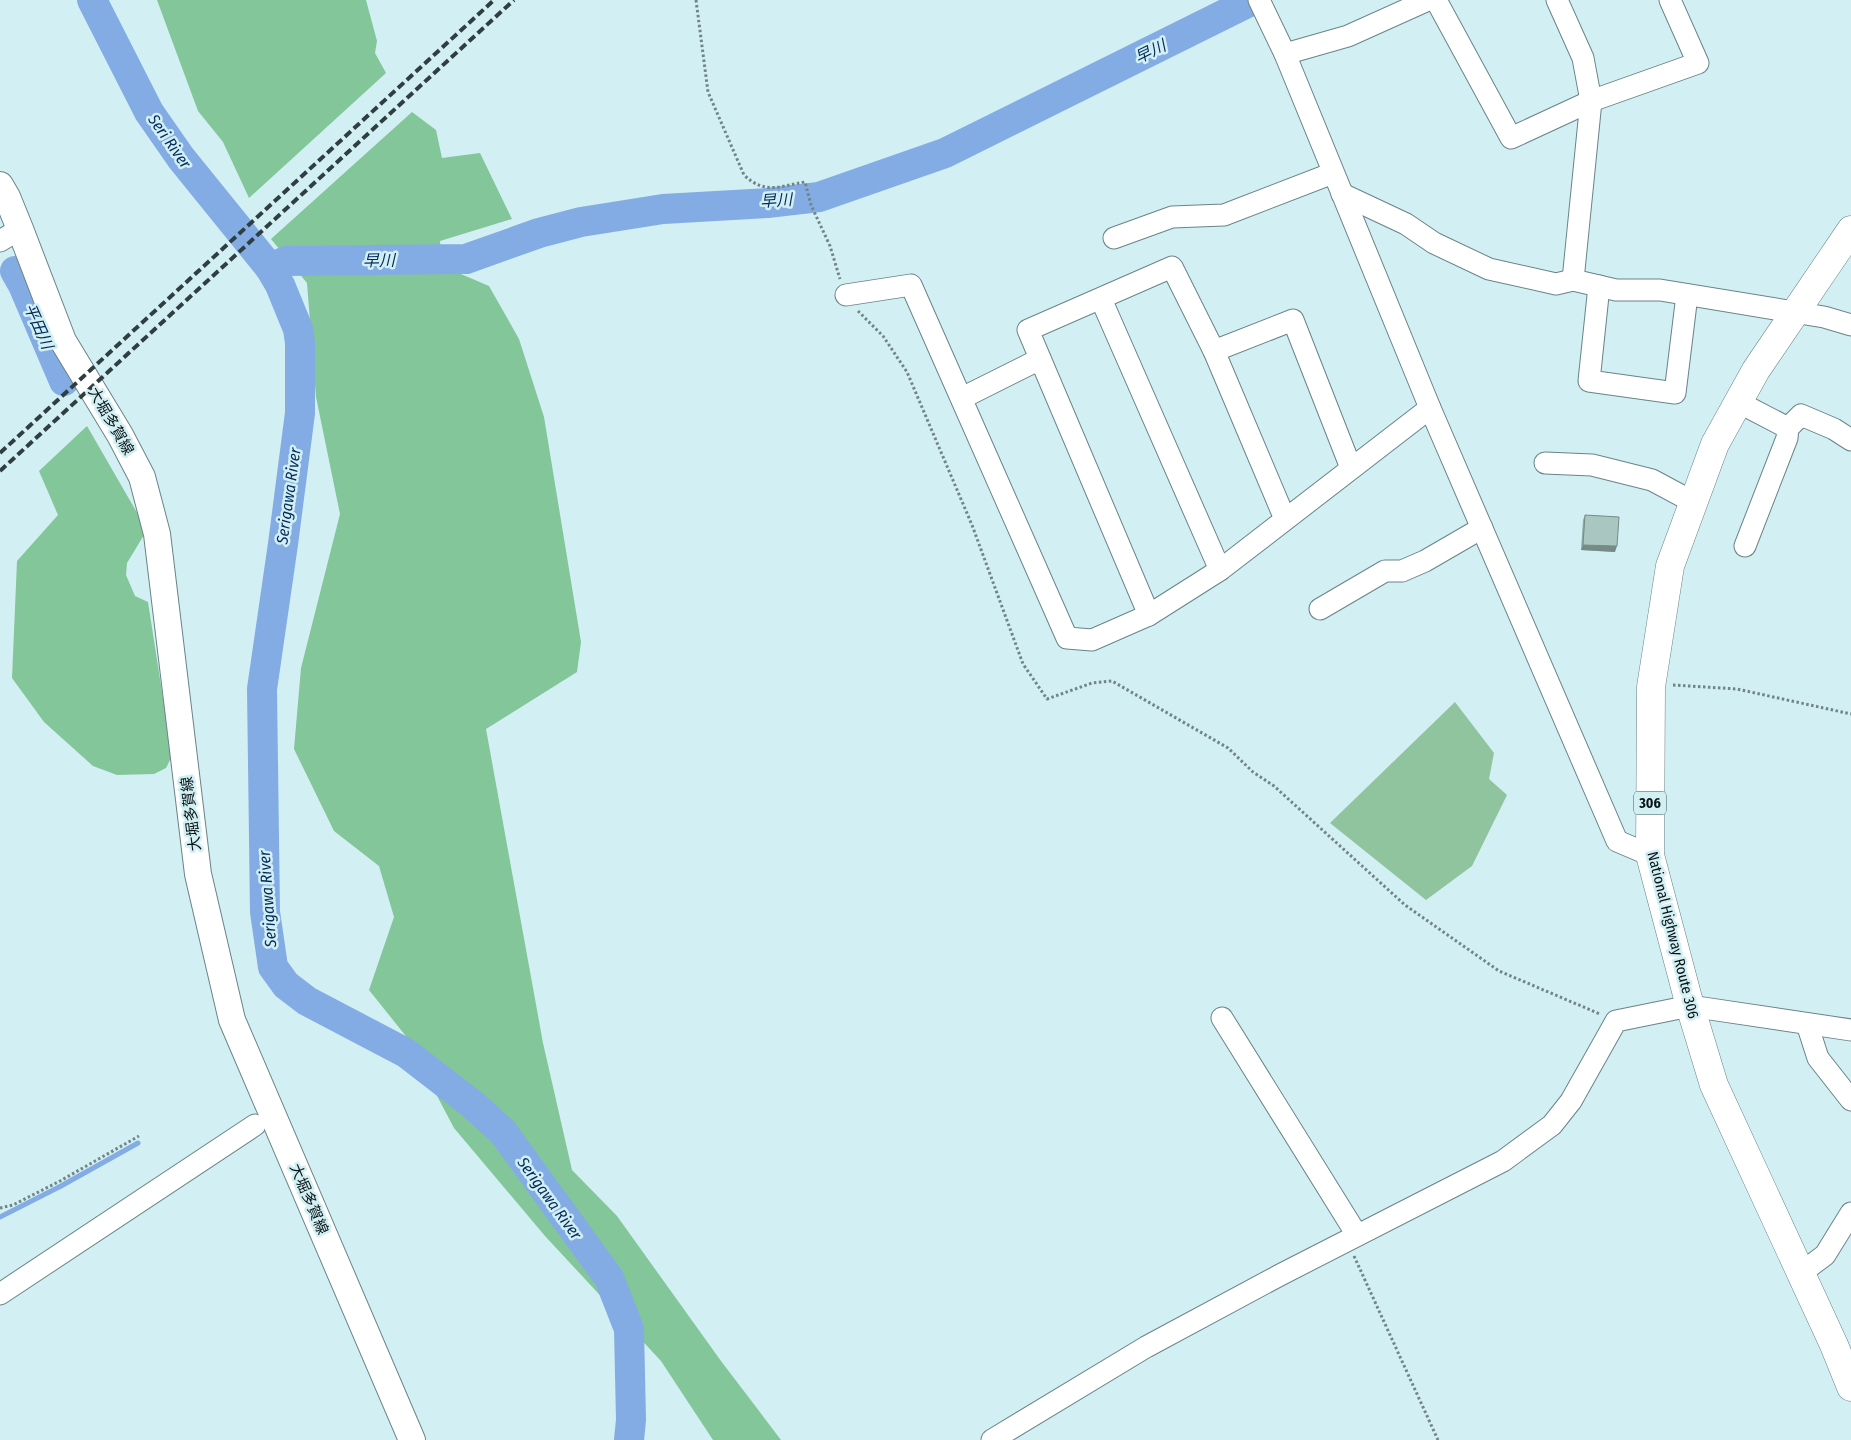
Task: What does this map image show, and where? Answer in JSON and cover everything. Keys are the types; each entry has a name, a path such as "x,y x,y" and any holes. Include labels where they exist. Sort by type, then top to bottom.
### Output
{"highway":[{"name":"National Highway Route 306","path":"1851,230 1756,370 1714,444 1670,566 1651,687 1650,855 1690,1006 1714,1086 1834,1345 1851,1387"}],"main road":[{"name":"大堀多賀線","path":"0,185 7,197 10,235 63,340 120,435 142,477 157,534 198,874 232,1020 412,1440"}],"street":[{"path":"1259,0 1285,54 1430,408 1617,842 1650,855"},
{"path":"1285,54 1348,36 1428,0"},
{"path":"1436,0 1510,138 1591,101 1698,63 1670,0"},
{"path":"1557,0 1583,58 1591,101 1573,280"},
{"path":"1114,238 1172,217 1224,215 1334,173"},
{"path":"1342,194 1406,224 1434,243 1489,269 1556,284 1573,280 1616,290 1660,290 1824,317 1851,325"},
{"path":"1149,614 1028,330 1172,266 1214,351 1285,519"},
{"path":"846,295 911,285 1067,638 1092,640 1149,614 1220,570 1430,408"},
{"path":"1599,286 1589,381 1674,393 1688,295"},
{"path":"1101,299 1220,570"},
{"path":"1214,351 1293,320 1351,468"},
{"path":"962,398 1040,359"},
{"path":"1738,402 1788,428"},
{"path":"1745,546 1787,438 1788,428 1801,415 1834,429 1851,440"},
{"path":"1545,463 1592,465 1652,480 1693,502"},
{"path":"1320,609 1385,571 1402,571 1424,561 1482,528"},
{"path":"992,1440 1146,1347 1280,1275 1503,1162 1552,1125 1571,1101 1616,1021 1690,1006 1851,1030"},
{"path":"1222,1018 1352,1238"},
{"path":"1808,1024 1818,1058 1851,1100"},
{"path":"0,1294 255,1126"},
{"path":"1801,1273 1825,1255 1851,1213"}],"path":[{"path":"696,0 708,92 744,175 754,185 769,188 805,182 811,205 830,246 846,295 853,306 883,336 906,372 972,525 1023,664 1047,699 1092,683 1112,681 1228,748 1253,772 1274,786 1405,905 1499,971 1616,1021"},
{"path":"1673,685 1736,689 1851,714"},
{"path":"0,1208 13,1204 60,1181 140,1136"},
{"path":"1352,1238 1438,1440"}],"green space":[{"path":"157,0 366,0 377,41 375,53 386,73 249,198 223,142 198,111"},
{"path":"412,112 436,130 442,158 480,153 512,219 440,241 442,266 489,286 519,339 544,417 581,642 577,672 486,729 543,1043 572,1170 617,1216 721,1361 781,1440 713,1440 661,1361 545,1236 454,1128 405,1035 369,990 394,917 379,866 334,831 294,749 301,668 340,514 316,397 307,283 271,239"},
{"path":"87,426 147,530 127,563 126,575 135,596 148,602 172,756 166,768 154,774 117,775 93,766 44,722 12,678 17,561 58,515 39,471"},
{"path":"1455,702 1494,753 1489,779 1507,795 1472,866 1426,900 1330,823"}],"building":[{"path":"1585,515 1619,517 1617,546 1583,545"}],"waterway":[{"name":"Serigawa River","path":"92,0 149,112 181,158 270,268 280,285 298,329 300,343 300,413 262,689 265,912 273,967 286,985 307,1001 406,1053 472,1104 503,1132 609,1278 629,1329 631,1420 629,1440"},
{"name":"早川","path":"270,268 286,261 466,259 539,233 581,222 663,209 767,203 819,197 945,153 1249,2"},
{"name":"平田川","path":"15,271 23,285 64,381"},
{"path":"0,1217 61,1186 138,1143"}],"railway":[{"path":"0,453 494,0"},
{"path":"0,471 514,0"}],"water label":[{"name":"Seri River","path":"170,141"}]}
